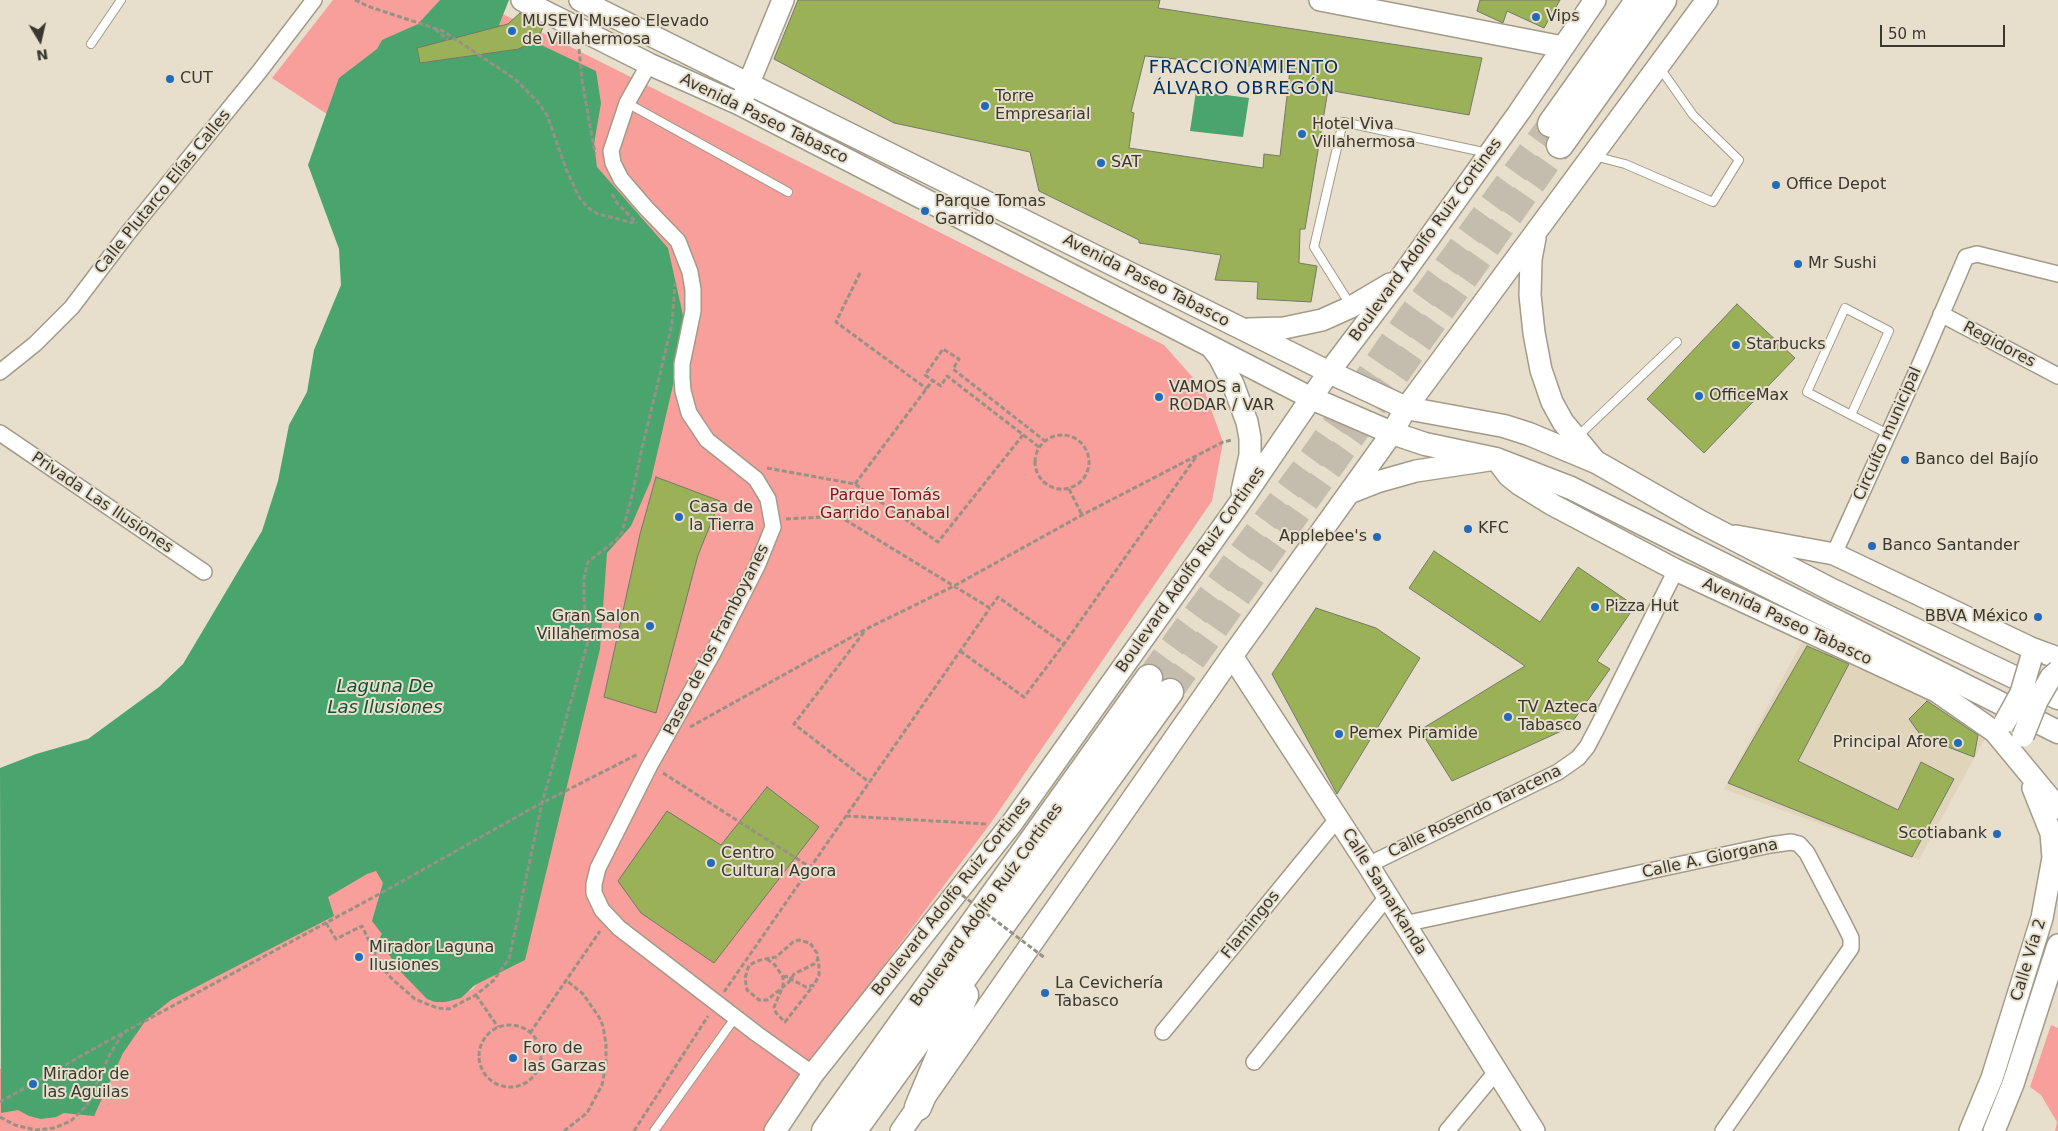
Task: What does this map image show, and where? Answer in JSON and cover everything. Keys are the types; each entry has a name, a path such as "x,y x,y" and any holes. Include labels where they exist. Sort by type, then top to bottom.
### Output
{"highway":[{"path":"1640,0 1556,135 1664,0"},
{"name":"Boulevard Adolfo Ruíz Cortines","path":"825,1131 1149,678"},
{"name":"Boulevard Adolfo Ruíz Cortines","path":"853,1131 1170,692"},
{"path":"918,1107 982,953"}],"main road":[{"name":"Avenida Paseo Tabasco","path":"522,0 649,64 739,104 1311,398 1392,433 1425,444 1496,459 1571,488 1992,697 2058,732"},
{"name":"Avenida Paseo Tabasco","path":"580,0 1329,372 1406,408 1504,426 1596,462 1722,533 1832,590 2058,698"},
{"path":"739,104 783,0"},
{"path":"1320,0 1563,47"},
{"name":"Boulevard Adolfo Ruiz Cortines","path":"775,1131 813,1074 1012,823 1239,504 1329,372 1490,154 1595,0"},
{"path":"901,1131 1232,656 1392,433 1406,408 1594,156 1707,0"},
{"path":"1537,232 1531,259 1530,280 1532,313 1541,370 1552,402 1567,430 1577,437 1596,462"},
{"path":"1240,328 1272,330 1303,325 1337,314 1401,277"},
{"path":"1209,345 1219,357 1230,377 1247,422 1250,438 1248,463 1239,504"},
{"name":"Avenida Paseo Tabasco","path":"1496,459 1509,476 1553,505 1676,570 1936,691 2000,727 2017,759 2058,808"},
{"path":"1349,493 1377,482 1416,471 1496,459"},
{"name":"Avenida Paseo Tabasco","path":"1722,533 1834,554 2031,653 2058,658"},
{"path":"2000,727 2021,693 2031,653"},
{"name":"Calle Samarkanda","path":"1232,656 1368,865 1534,1131"},
{"path":"2017,759 2023,736 2037,701 2051,678 2058,671"},
{"name":"Calle Vía 2","path":"1970,1131 1992,1078 2042,918 2053,858 2051,833 2032,786 2017,759"},
{"name":"Calle Vía 2","path":"1994,1131 2013,1084 2058,945"}],"street":[{"name":"Calle Plutarco Elías Calles","path":"0,372 34,344 72,307 128,232 259,72 314,0"},
{"path":"649,64 627,103 610,151 621,180 669,231 684,253 690,272 694,290 693,311 682,364 683,391 689,412 700,432 707,440 756,479 768,499 773,520"},
{"name":"Circuíto municipal","path":"1834,554 1966,257 1977,254 2058,274"},
{"name":"Regidores","path":"1941,314 2058,376"},
{"name":"Privada Las Ilusiones","path":"0,433 204,572"},
{"name":"Paseo de los Framboyanes","path":"773,520 770,536 758,564 714,651 650,765 595,876 594,893 602,910 609,918 716,1003 813,1074"},
{"name":"Calle Rosendo Taracena","path":"1368,865 1558,772 1578,758 1587,747 1596,730 1676,570"},
{"name":"Flamingos","path":"1164,1032 1338,818"},
{"name":"Calle A. Giorgana","path":"1404,924 1770,846 1791,842 1799,844 1807,853 1851,938 1851,948 1723,1131"},
{"path":"1254,1062 1387,897"},
{"path":"1447,1131 1496,1072"}],"lane":[{"path":"91,44 121,0"},
{"path":"1594,156 1625,164 1714,202 1739,160 1693,115 1658,66"},
{"path":"627,103 788,192"},
{"path":"1351,307 1314,247 1343,122 1490,154"},
{"path":"1851,415 1888,331 1845,308 1807,392 1851,415 1888,434"},
{"path":"1551,443 1577,437 1677,342"},
{"path":"654,1131 736,1018"}],"path":[{"path":"355,0 370,7 443,31 504,70 538,102 547,115 570,176 579,196 587,207 598,214 626,220 639,226 617,203 609,189"},
{"path":"433,28 448,40"},
{"path":"578,29 583,88 596,159"},
{"path":"860,273 836,322 927,389"},
{"path":"326,923 336,939 362,926 381,966 391,978 415,998 437,1008 449,1009 476,995 494,980 509,959 542,802 589,638 584,603 584,578 588,562 616,540 622,532 672,324 675,295 674,276"},
{"path":"1039,447 947,376 940,386 925,375 943,349 959,359 953,369 1045,441"},
{"path":"855,484 933,380"},
{"path":"734,462 855,484 938,542 1023,435"},
{"path":"1054,436 1068,436 1081,442 1087,450 1090,460 1088,474 1082,482 1069,489 1051,488 1038,476 1035,458 1039,447 1045,441 1054,436"},
{"path":"0,1102 542,802 664,741 866,629 954,586 1223,442 1250,438"},
{"path":"960,650 1024,697 1064,644 1197,456"},
{"path":"1069,489 1082,516"},
{"path":"773,520 839,516 990,608"},
{"path":"634,1131 716,1003 998,597 1064,644"},
{"path":"866,629 794,724 869,782"},
{"path":"650,765 810,867"},
{"path":"846,816 990,824"},
{"path":"950,886 1045,958"},
{"path":"530,1033 609,918"},
{"path":"744,964 750,965 766,959 776,957 793,942 799,940 810,943 817,953 819,975 814,985 784,1022 776,1013 774,1007 783,986 783,977 775,965 766,959"},
{"path":"775,965 776,957"},
{"path":"750,965 745,978 747,990 759,1000 766,1000 800,970 806,969 818,959"},
{"path":"783,977 789,976 806,987 814,985"},
{"path":"564,1131 587,1113 598,1094 606,1064 606,1044 603,1026 599,1017 589,1001 566,980"},
{"path":"476,995 498,1027"},
{"path":"513,1025 522,1027 530,1033 540,1048 537,1071 524,1083 507,1087 490,1080 483,1071 479,1060 479,1048 484,1038 498,1027 513,1025"},
{"path":"0,1117 15,1125 36,1130 54,1128 71,1120 87,1105 110,1054 124,1032"}],"shaded area":[{"path":"1807,632 1992,725 1919,860 1724,789"}],"green space":[{"name":"Parque Tomás Garrido Canabal","path":"333,0 473,0 547,35 1164,345 1204,390 1223,442 1212,501 990,824 819,1052 766,1131 0,1131 0,1069 372,864 383,880 446,1002 473,989 487,968 336,120 272,78"},
{"path":"2051,1025 2058,1028 2058,1131 2055,1131 2057,1122 2041,1095 2030,1087"}],"water":[{"name":"Laguna De Las Ilusiones","path":"440,0 509,0 499,25 596,71 601,103 594,144 597,167 668,248 686,329 651,480 631,526 607,553 600,649 525,960 475,985 461,998 446,1002 435,1002 427,999 400,971 386,950 380,937 382,934 372,921 383,883 376,871 367,874 328,897 334,916 171,1000 146,1020 123,1053 94,1116 64,1113 56,1117 41,1119 29,1116 18,1110 1,1113 0,768 36,754 88,739 159,687 183,664 262,531 278,481 289,425 307,392 314,350 341,285 339,249 308,165 339,78 377,49 382,40 418,24"},
{"path":"1196,91 1249,98 1243,137 1190,131"}],"building":[{"path":"798,0 1160,0 1158,8 1482,58 1469,115 1328,90 1305,229 1300,229 1299,263 1317,266 1311,302 1257,299 1258,282 1215,280 1221,255 1139,243 1139,240 1039,191 1030,152 894,123 774,59","holes":["1145,56 1290,70 1280,156 1264,154 1263,168 1129,148 1134,113 1131,112"]},
{"name":"Vips","path":"1480,0 1560,0 1544,28 1507,11 1503,23 1477,11"},
{"name":"MUSEVI Museo Elevado de Villahermosa","path":"520,13 544,25 539,36 519,49 420,63 417,48 508,24"},
{"path":"1737,304 1795,358 1704,453 1647,399"},
{"name":"Gran Salon Villahermosa","path":"656,477 720,501 698,555 656,713 604,697 640,534"},
{"path":"1434,551 1540,622 1578,567 1635,606 1597,661 1610,669 1568,728 1452,781 1420,730 1525,666 1409,588"},
{"name":"Pemex Piramide","path":"1316,608 1376,628 1420,658 1337,794 1272,674"},
{"path":"1807,646 1849,664 1798,761 1898,810 1921,762 1954,779 1912,857 1728,783"},
{"path":"1927,701 1978,735 1974,757 1922,737 1909,719"},
{"name":"Centro Cultural Agora","path":"767,787 819,827 714,963 641,913 618,881 667,811 721,845"}],"tunnel":[{"path":"1149,678 1312,458 1408,319 1551,124"},
{"path":"1170,692 1560,145"}],"place":[{"name":"Vips","path":"1536,17"},
{"name":"MUSEVI Museo Elevado de Villahermosa","path":"512,31"},
{"name":"CUT","path":"170,79"},
{"name":"Torre Empresarial","path":"985,106"},
{"name":"Hotel Viva Villahermosa","path":"1302,134"},
{"name":"SAT","path":"1101,163"},
{"name":"Office Depot","path":"1776,185"},
{"name":"Parque Tomas Garrido","path":"925,211"},
{"name":"Mr Sushi","path":"1798,264"},
{"name":"Starbucks","path":"1736,345"},
{"name":"OfficeMax","path":"1699,396"},
{"name":"VAMOS a RODAR / VAR","path":"1159,397"},
{"name":"Banco del Bajío","path":"1905,460"},
{"name":"Casa de la Tierra","path":"679,517"},
{"name":"KFC","path":"1468,529"},
{"name":"Applebee's","path":"1377,537"},
{"name":"Banco Santander","path":"1872,546"},
{"name":"Pizza Hut","path":"1595,607"},
{"name":"BBVA México","path":"2038,617"},
{"name":"Gran Salon Villahermosa","path":"650,626"},
{"name":"TV Azteca Tabasco","path":"1508,717"},
{"name":"Pemex Piramide","path":"1339,734"},
{"name":"Principal Afore","path":"1958,743"},
{"name":"Scotiabank","path":"1997,834"},
{"name":"Centro Cultural Agora","path":"711,863"},
{"name":"Mirador Laguna Ilusiones","path":"359,957"},
{"name":"La Cevichería Tabasco","path":"1045,993"},
{"name":"Foro de las Garzas","path":"513,1058"},
{"name":"Mirador de las Aguilas","path":"33,1084"}],"district":[{"name":"FRACCIONAMIENTO ÁLVARO OBREGÓN","path":"1244,78"}]}
